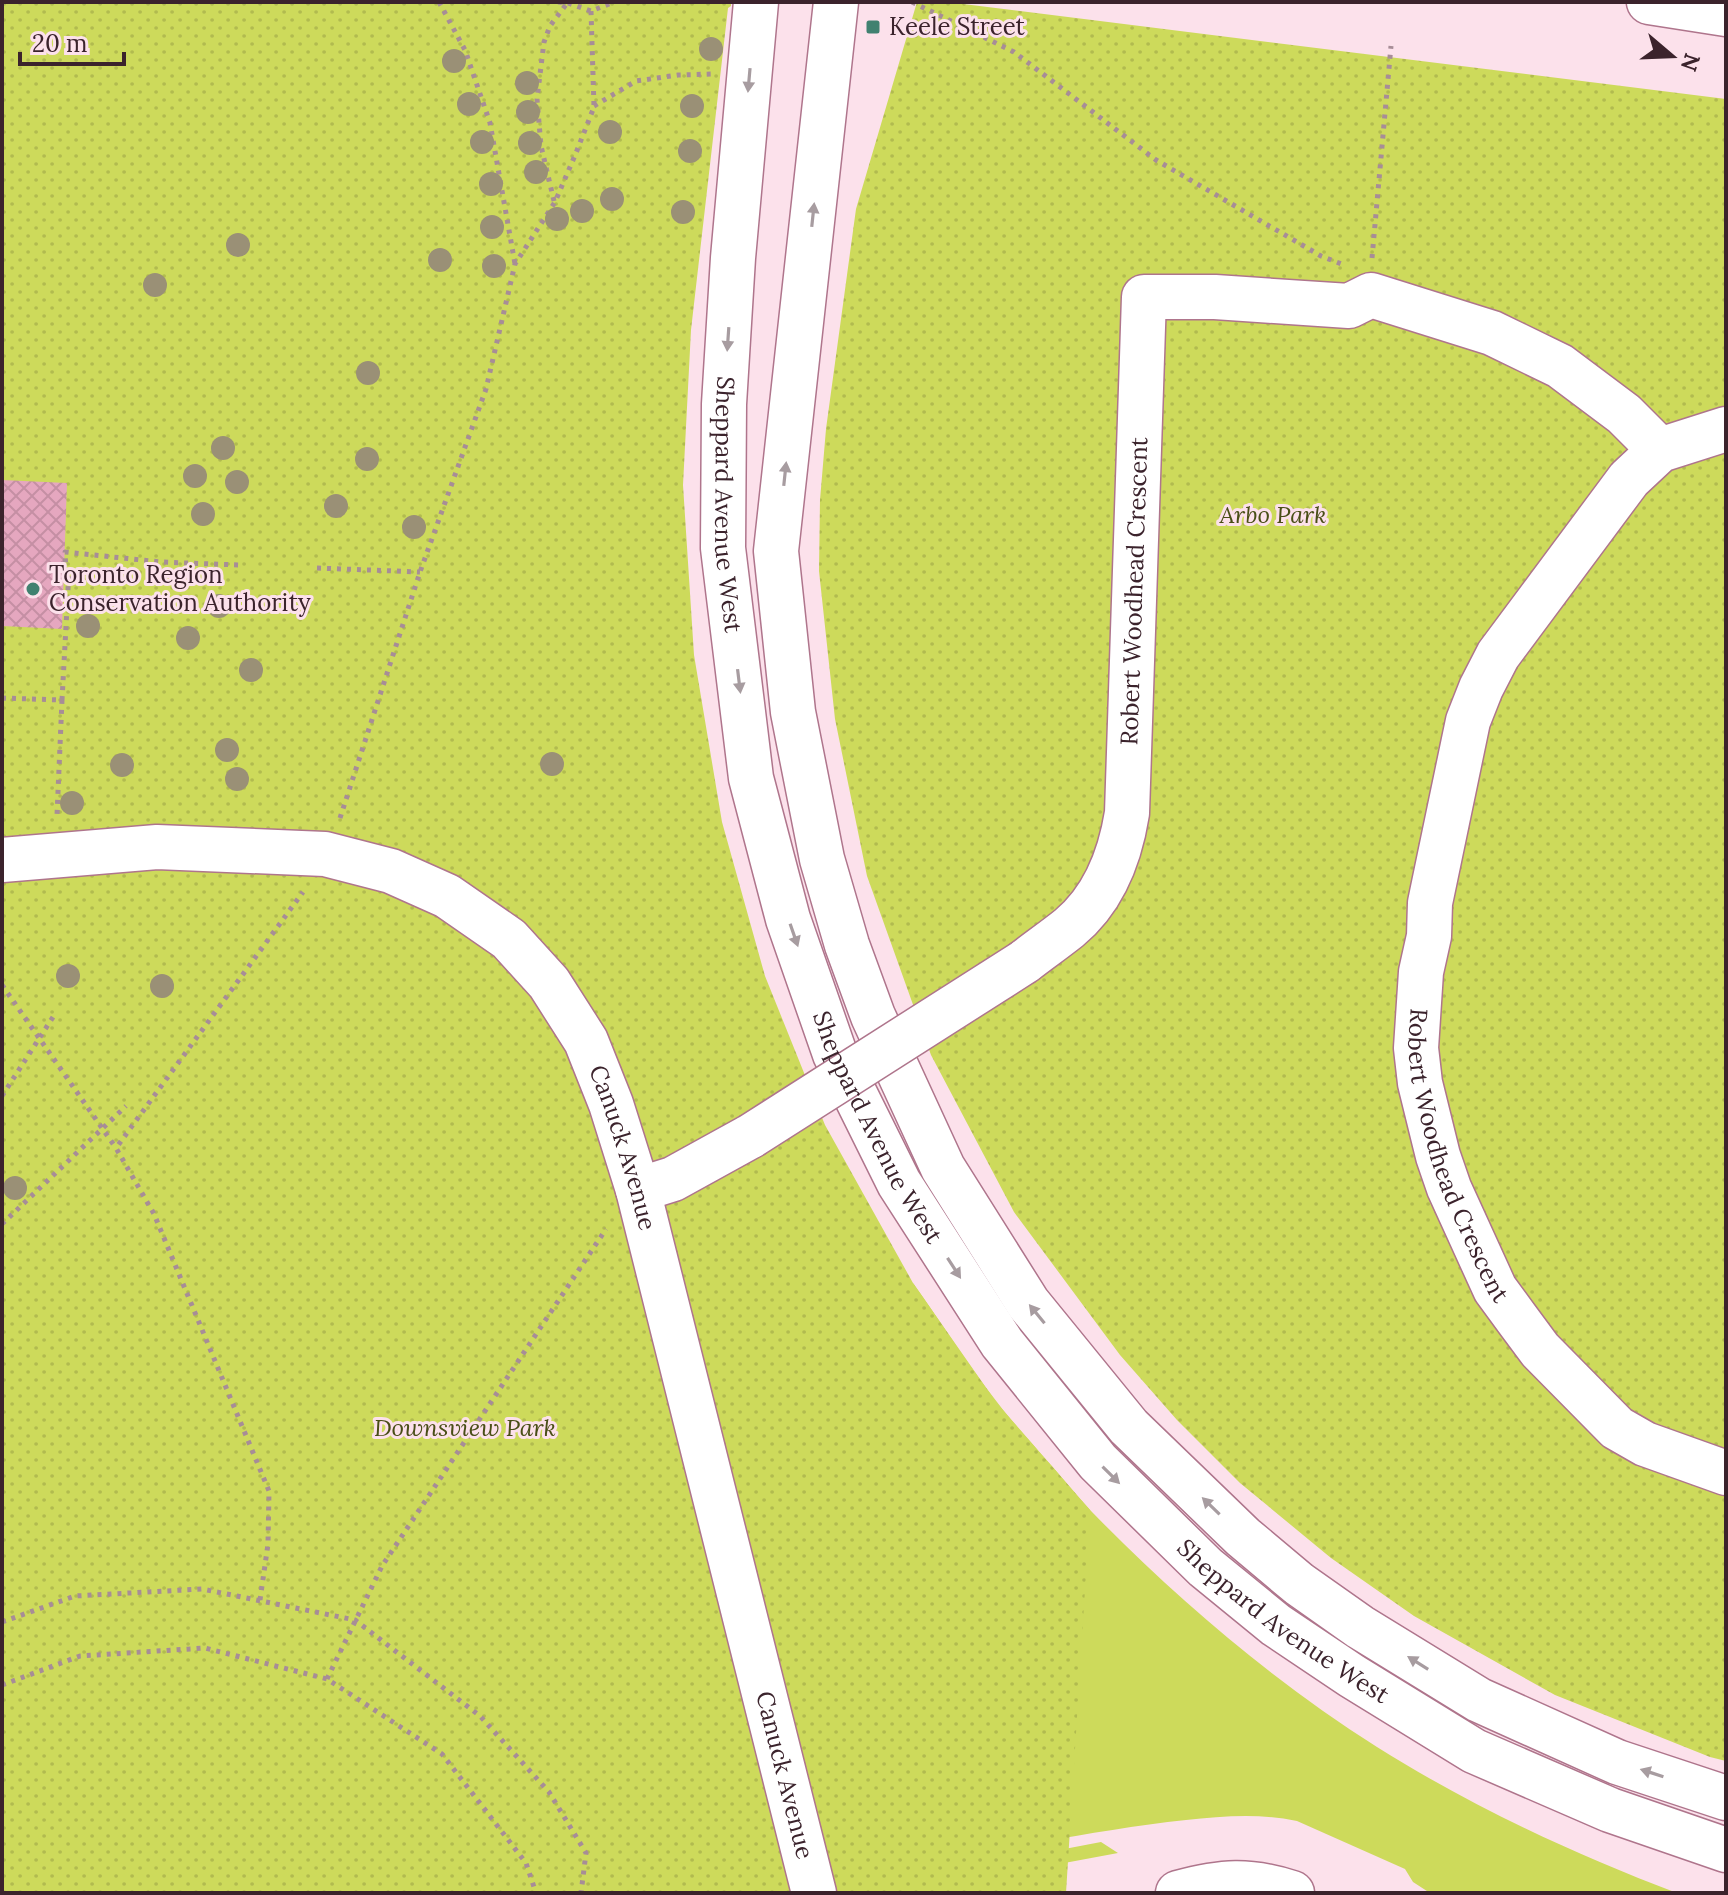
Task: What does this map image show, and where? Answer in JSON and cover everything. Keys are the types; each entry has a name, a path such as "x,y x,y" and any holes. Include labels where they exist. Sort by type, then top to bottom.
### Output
{"main road":[{"name":"Sheppard Avenue West","path":"756,2 733,258 724,404 723,548 751,778 788,919 835,1054 899,1183 1002,1343 1098,1462 1205,1567 1276,1625 1474,1751 1610,1810 1726,1850"},
{"name":"Sheppard Avenue West","path":"836,2 776,551 793,712 822,859 847,945 873,1016 943,1168 1028,1303 1129,1427 1243,1537 1299,1584 1360,1627 1479,1700 1617,1762 1726,1798"},
{"path":"1649,2 1726,14"},
{"path":"1371,285 1492,333 1560,366 1624,414 1660,450"},
{"name":"Robert Woodhead Crescent","path":"638,1190 673,1179 751,1136 1024,962 1071,927 1089,906 1115,865 1127,813 1144,297 1215,297 1349,306 1371,285"},
{"name":"Robert Woodhead Crescent","path":"1726,429 1660,450 1629,479 1498,655 1481,688 1468,721 1430,903 1416,1048 1420,1083 1438,1156 1449,1188 1495,1289 1540,1350 1617,1428 1645,1444 1726,1473"},
{"name":"Canuck Avenue","path":"2,860 157,847 325,854 391,871 447,896 509,939 549,983 586,1041 611,1104 638,1190 814,1893"},
{"path":"1178,1893 1238,1881 1292,1893"}],"path":[{"path":"439,2 465,50 490,123 515,264"},
{"path":"558,2 568,2 591,11 614,2"},
{"path":"555,202 541,146 537,99 544,42 550,26 568,2"},
{"path":"912,2 1014,52 1156,160 1371,285 1391,46"},
{"path":"338,824 420,572 486,389 515,264 555,202 594,107 591,11"},
{"path":"594,107 636,81 705,73"},
{"path":"57,815 69,571 66,570 65,552 161,562 240,565"},
{"path":"317,568 420,572"},
{"path":"2,698 62,700"},
{"path":"116,1148 307,887"},
{"path":"2,985 116,1148 154,1214 269,1491 268,1544 260,1600"},
{"path":"2,1096 53,1017"},
{"path":"2,1224 126,1106"},
{"path":"327,1679 382,1566 613,1218 638,1190"},
{"path":"2,1622 75,1596 202,1589 355,1620 480,1716 549,1792 586,1853 581,1893"},
{"path":"2,1685 80,1656 205,1648 327,1679 442,1754 526,1863 536,1893"}],"green space":[{"name":"Downsview Park","path":"2,2 731,2 691,330 683,485 694,655 722,822 765,976 825,1125 913,1283 996,1402 1090,1510 1066,1893 2,1893"},
{"name":"Arbo Park","path":"917,2 947,2 1726,99 1726,1761 1555,1695 1414,1616 1331,1558 1240,1483 1177,1420 1120,1355 1014,1212 931,1055 867,876 835,719 819,571 820,500 826,429 856,209"},
{"path":"913,1283 1002,1409 1085,1505 1158,1577 1264,1667 1338,1722 1449,1789 1561,1845 1677,1893 1430,1893 1413,1882 1405,1869 1297,1821 1269,1817 1228,1816 1186,1820 1039,1842"},
{"path":"1101,1842 1118,1853 878,1893 1012,1859"}],"building":[{"name":"Toronto Region Conservation Authority","path":"2,480 67,483 62,629 2,626"}],"place":[{"name":"Keele Street","path":"873,27"},
{"name":"Toronto Region Conservation Authority","path":"33,589"}]}
